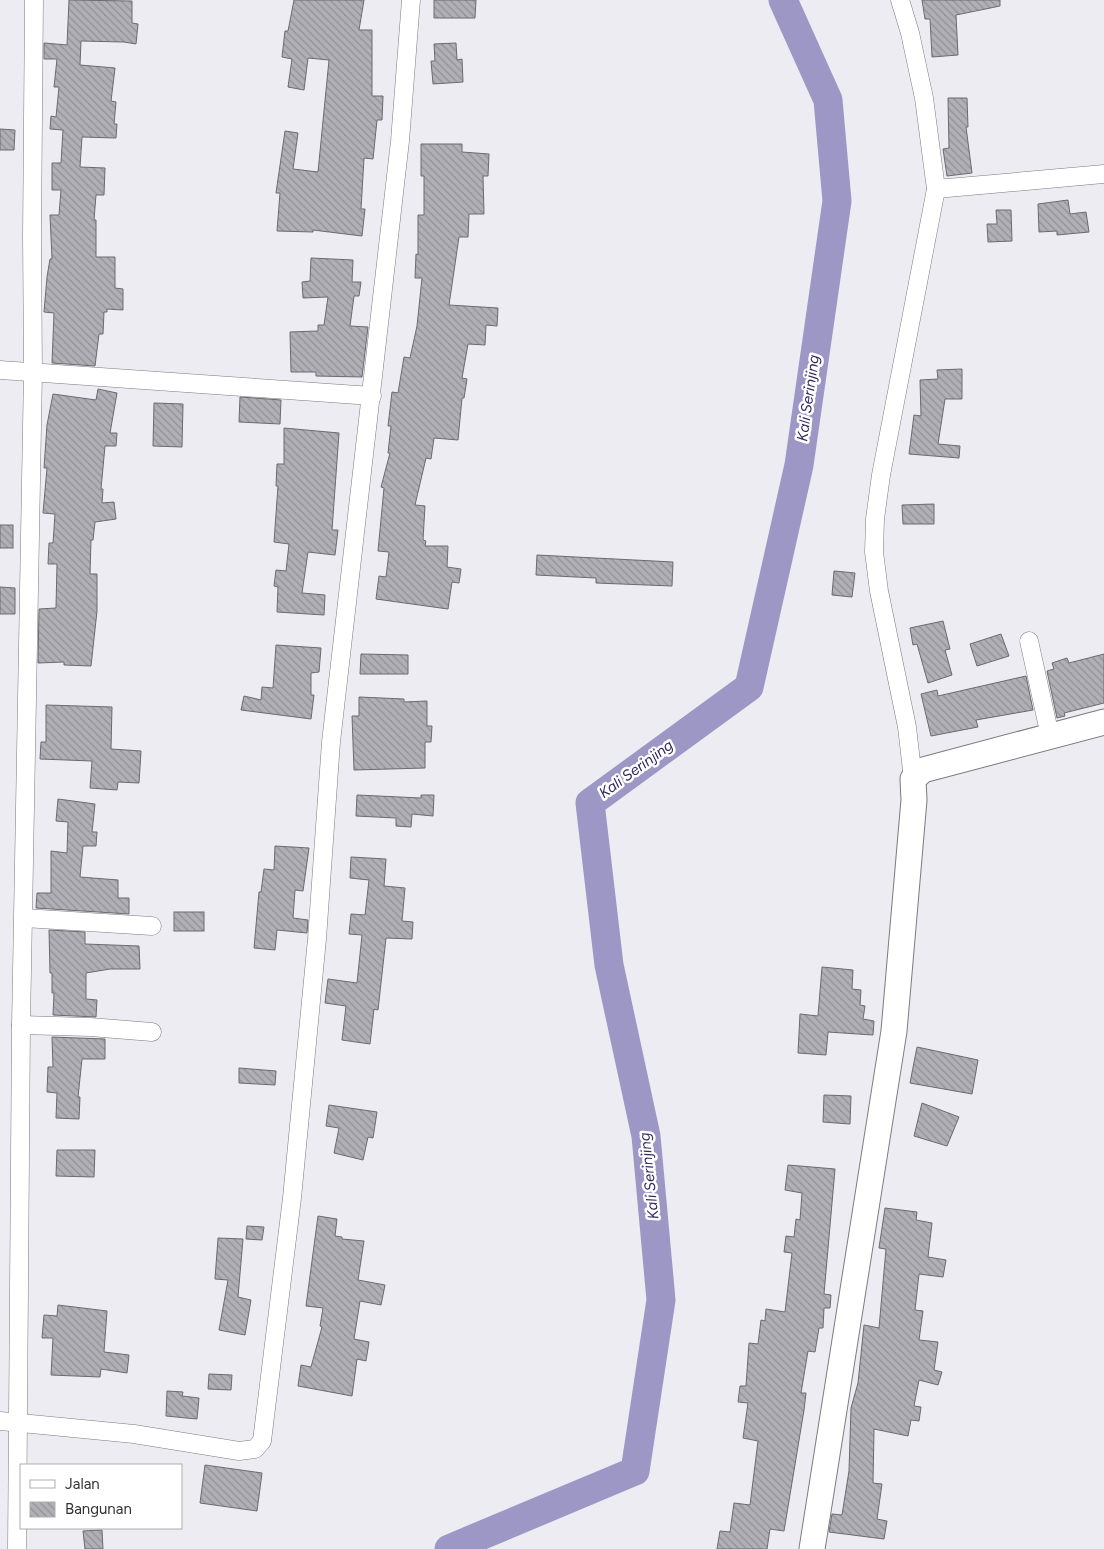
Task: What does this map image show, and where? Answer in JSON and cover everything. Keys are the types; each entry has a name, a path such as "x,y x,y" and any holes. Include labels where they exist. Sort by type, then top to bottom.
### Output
{"street":[{"path":"17,1549 20,1422 22,1025 33,372 34,0"},
{"path":"0,1421 134,1434 239,1451 255,1449 262,1441 292,1198 317,939 331,742 400,141 411,0"},
{"path":"812,1549 894,1031 914,800 907,727 879,591 874,552 875,519 898,380 918,288 936,189 924,98 910,33 900,0"},
{"path":"936,189 1104,174"},
{"path":"0,370 372,396"},
{"path":"1029,641 1050,736"},
{"path":"913,779 924,770 1104,722"},
{"path":"24,918 152,926"},
{"path":"22,1025 90,1026 152,1032"}],"building":[{"path":"69,0 132,1 132,23 138,24 136,44 81,41 80,65 115,68 111,101 116,102 114,124 117,124 116,138 82,137 80,167 105,168 104,195 96,195 94,220 96,220 96,257 115,257 115,288 123,289 123,310 107,309 107,312 104,312 103,334 99,334 95,366 52,363 54,313 44,312 47,277 50,259 52,259 50,215 59,215 61,190 52,190 52,163 61,163 63,130 50,129 51,116 56,117 59,87 54,87 57,59 44,59 44,43 67,45"},
{"path":"294,0 364,0 359,30 372,30 372,96 383,96 382,120 377,120 373,159 364,158 361,209 365,209 362,236 313,230 313,232 277,231 280,193 276,193 285,131 298,133 293,169 318,172 329,60 308,58 304,90 288,87 292,59 282,57 285,31 288,31"},
{"path":"434,0 476,0 475,18 434,18"},
{"path":"922,0 1000,0 1000,6 956,15 958,55 932,57 930,19 925,19"},
{"path":"456,43 457,60 462,59 463,82 433,84 431,61 435,61 434,44"},
{"path":"948,98 967,98 968,127 966,127 972,173 947,176 943,149 949,148"},
{"path":"0,129 15,130 14,150 0,150"},
{"path":"421,144 462,144 462,152 489,154 488,176 483,176 484,214 469,214 468,237 459,237 449,305 498,308 497,326 486,325 485,345 468,344 462,378 467,379 464,398 462,398 458,440 434,438 431,459 426,458 415,505 425,506 423,540 426,541 425,546 448,546 447,567 461,569 459,583 452,582 448,609 376,599 379,576 386,577 389,552 378,551 384,488 381,487 390,453 388,453 391,426 388,426 392,392 398,393 404,357 410,358 417,326 422,278 415,278 416,254 418,255 418,215 424,215 424,176 421,176"},
{"path":"1068,200 1070,214 1086,212 1089,232 1057,235 1057,231 1039,232 1038,204"},
{"path":"996,210 1011,210 1012,241 988,242 987,224 997,224"},
{"path":"311,258 353,260 352,282 361,282 359,296 354,296 350,326 368,327 362,377 316,376 316,372 291,372 290,332 318,331 318,325 324,325 328,297 303,298 302,282 310,281"},
{"path":"962,369 962,399 945,399 938,444 960,446 959,458 909,454 914,415 921,416 920,380 938,379 937,370"},
{"path":"98,389 117,393 110,433 117,433 116,446 105,446 101,489 103,489 102,503 114,502 116,519 95,522 93,540 91,540 90,574 97,574 97,611 91,666 64,665 64,662 38,663 39,609 56,608 57,564 48,564 49,543 53,543 55,514 43,513 47,468 44,468 47,425 53,394 96,400"},
{"path":"240,397 281,400 280,424 239,422"},
{"path":"154,403 183,404 182,447 153,446"},
{"path":"284,428 339,433 332,530 338,530 335,555 308,552 302,593 325,595 324,615 277,612 278,587 274,586 276,570 286,571 289,544 274,542 278,486 276,486 277,464 284,464"},
{"path":"934,504 934,524 903,524 902,505"},
{"path":"0,525 13,525 13,548 0,548"},
{"path":"537,555 673,562 672,586 596,583 596,578 536,575"},
{"path":"834,571 855,573 852,597 832,595"},
{"path":"0,587 15,588 15,614 0,614"},
{"path":"943,621 950,649 945,650 952,675 928,683 917,644 913,645 910,628"},
{"path":"1001,634 1009,656 977,666 970,644"},
{"path":"276,645 321,648 319,672 311,673 311,695 314,695 311,719 241,710 244,696 261,700 262,687 273,688"},
{"path":"361,654 408,655 408,674 360,674"},
{"path":"1104,654 1104,703 1064,713 1065,716 1057,718 1047,671 1054,669 1052,663 1067,658 1069,663"},
{"path":"1026,676 1033,710 976,720 978,727 931,736 921,694 937,690 938,696"},
{"path":"359,697 404,699 404,702 427,701 427,726 432,726 431,742 425,742 425,768 354,770 352,716 359,716"},
{"path":"46,705 112,707 111,749 141,751 139,783 118,782 117,790 90,788 92,761 40,759 41,742 46,742"},
{"path":"357,795 421,798 421,795 434,795 433,816 412,814 411,827 396,826 396,818 356,816"},
{"path":"58,799 95,804 92,832 97,832 96,846 83,846 80,877 118,880 118,898 129,898 129,914 36,908 37,893 51,893 51,851 67,853 68,822 56,821"},
{"path":"275,846 309,848 303,891 295,890 293,918 308,920 307,933 277,930 275,950 254,948 259,892 261,892 264,869 274,870"},
{"path":"351,857 386,859 384,886 405,888 402,921 413,922 412,939 386,938 378,1010 374,1009 370,1044 342,1040 346,1006 325,1003 328,979 357,983 362,935 349,934 351,914 365,915 369,880 350,878"},
{"path":"174,912 204,912 204,931 174,931"},
{"path":"49,930 85,932 85,944 139,946 140,969 110,969 86,973 86,999 97,1000 96,1017 53,1015 54,993 52,993 52,973 50,973"},
{"path":"822,967 853,970 852,989 861,990 860,1005 865,1006 863,1019 874,1021 873,1035 828,1032 826,1055 798,1053 800,1014 818,1016"},
{"path":"52,1037 105,1039 105,1059 82,1059 78,1097 80,1097 79,1119 56,1118 57,1093 47,1092 48,1067 53,1067"},
{"path":"917,1047 978,1060 972,1094 910,1083"},
{"path":"239,1068 276,1071 275,1085 239,1083"},
{"path":"824,1095 851,1096 850,1124 823,1122"},
{"path":"922,1103 959,1117 947,1146 914,1136"},
{"path":"329,1105 377,1112 373,1138 368,1137 363,1160 334,1153 339,1128 326,1126"},
{"path":"57,1150 95,1150 94,1177 56,1176"},
{"path":"788,1165 835,1169 824,1294 831,1295 830,1308 824,1308 823,1328 819,1328 815,1352 808,1351 801,1393 806,1393 804,1410 784,1531 770,1529 767,1549 717,1549 720,1531 730,1532 734,1503 750,1505 758,1441 743,1438 748,1403 738,1402 740,1386 746,1386 749,1343 758,1344 761,1320 765,1321 766,1309 785,1312 792,1253 784,1252 786,1236 794,1237 796,1219 800,1220 802,1193 785,1190"},
{"path":"885,1208 917,1212 916,1220 932,1223 928,1257 946,1260 943,1277 919,1274 915,1310 923,1311 919,1340 938,1342 934,1370 942,1372 938,1385 919,1380 914,1406 921,1407 919,1421 911,1420 908,1436 874,1429 873,1483 882,1484 877,1519 887,1521 884,1539 829,1532 832,1514 842,1515 849,1471 851,1408 858,1383 864,1325 879,1328 886,1249 879,1248"},
{"path":"318,1216 337,1219 335,1236 342,1237 342,1239 364,1241 358,1280 385,1285 381,1305 360,1301 354,1339 369,1342 366,1361 357,1359 352,1396 298,1386 301,1365 311,1367 322,1327 320,1326 323,1308 306,1306"},
{"path":"247,1226 264,1227 262,1240 246,1239"},
{"path":"218,1238 243,1239 238,1297 251,1300 245,1335 219,1330 228,1280 215,1279"},
{"path":"58,1305 107,1311 104,1352 129,1355 127,1373 101,1369 100,1377 51,1375 53,1338 42,1338 44,1315 57,1316"},
{"path":"209,1374 232,1375 231,1390 208,1389"},
{"path":"167,1391 183,1392 182,1396 199,1398 197,1419 166,1416"},
{"path":"205,1465 262,1473 257,1511 200,1503"},
{"path":"102,1530 103,1549 85,1549 83,1531"}],"waterway":[{"name":"Kali Serinjing","path":"449,1549 635,1471 661,1300 646,1136 609,965 590,803 749,687 799,465 837,201 828,100 783,0"}]}
